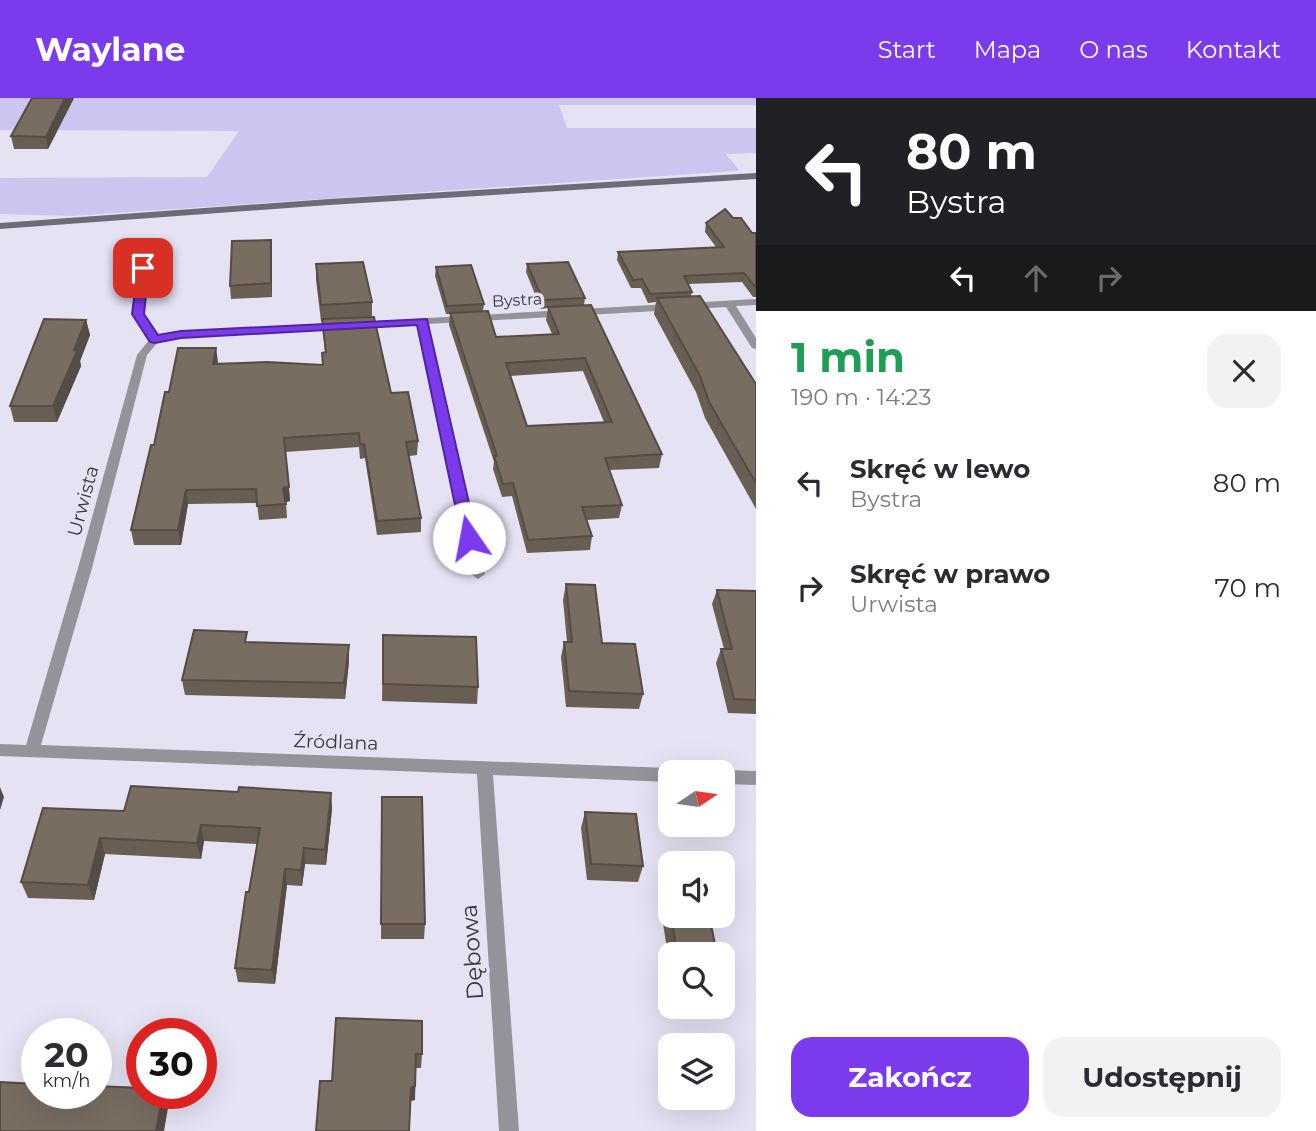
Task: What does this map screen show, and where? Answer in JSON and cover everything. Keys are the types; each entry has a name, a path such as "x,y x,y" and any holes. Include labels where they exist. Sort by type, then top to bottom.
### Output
{"street":[{"path":"0,226 329,202 756,176"},
{"path":"0,219 71,222"},
{"path":"143,268 138,314 155,339"},
{"name":"Bystra","path":"155,339 181,334 756,302"},
{"path":"729,303 756,346"},
{"path":"422,321 478,574"},
{"name":"Urwista","path":"32,751 142,355 155,339"},
{"name":"Źródlana","path":"0,750 658,775"},
{"name":"Dębowa","path":"485,769 509,1131"},
{"path":"735,777 756,778"}],"shaded area":[{"path":"0,98 756,98 756,105 559,105 567,128 756,128 756,153 726,154 739,170 736,171 71,216 0,214 0,178 207,177 239,131 0,130"}],"building":[{"path":"32,98 65,98 46,137 11,136"},
{"path":"725,209 733,218 741,218 752,233 756,233 756,288 744,273 684,276 692,292 650,294 642,279 633,280 618,252 724,247 706,223"},
{"path":"271,240 271,283 230,286 232,241"},
{"path":"363,262 372,302 321,305 316,264"},
{"path":"568,262 585,298 543,300 527,264"},
{"path":"471,265 484,304 447,306 436,267"},
{"path":"700,296 756,384 756,483 709,402 700,376 657,298"},
{"path":"591,305 662,454 605,458 622,505 582,507 592,536 528,540 513,483 503,484 494,456 497,456 450,313 488,311 496,337 559,334 548,307","holes":["585,358 612,422 527,426 506,363"]},
{"path":"374,317 391,393 408,392 418,441 406,442 421,518 377,521 364,444 360,444 359,433 284,438 289,487 283,488 286,504 257,506 256,489 186,490 178,530 131,530 165,392 169,392 178,348 216,348 213,364 267,362 323,365 322,353 326,352 322,319"},
{"path":"44,319 86,320 74,350 77,351 53,406 10,406"},
{"path":"566,584 595,585 602,643 635,644 643,694 569,691 564,642 572,642"},
{"path":"717,590 756,591 756,700 734,699 721,649 732,649"},
{"path":"194,630 247,632 245,642 349,645 344,683 182,680"},
{"path":"383,635 476,637 478,687 383,684"},
{"path":"131,786 238,792 239,787 331,793 325,850 304,848 301,870 285,869 272,970 235,968 246,892 249,892 260,828 201,825 197,843 100,838 88,885 21,882 43,808 124,811"},
{"path":"382,797 422,797 425,924 381,924"},
{"path":"585,812 636,814 643,866 591,864"},
{"path":"673,928 712,928 715,942 675,942"},
{"path":"336,1018 422,1021 422,1054 416,1054 409,1131 316,1131 320,1081 332,1081"},
{"path":"0,1082 21,1083 21,1109 112,1109 112,1087 126,1087 126,1109 160,1109 156,1131 0,1131"}],"route":[{"path":"143,268 138,314 143,326 155,339 181,334 422,321 469,538"}]}
